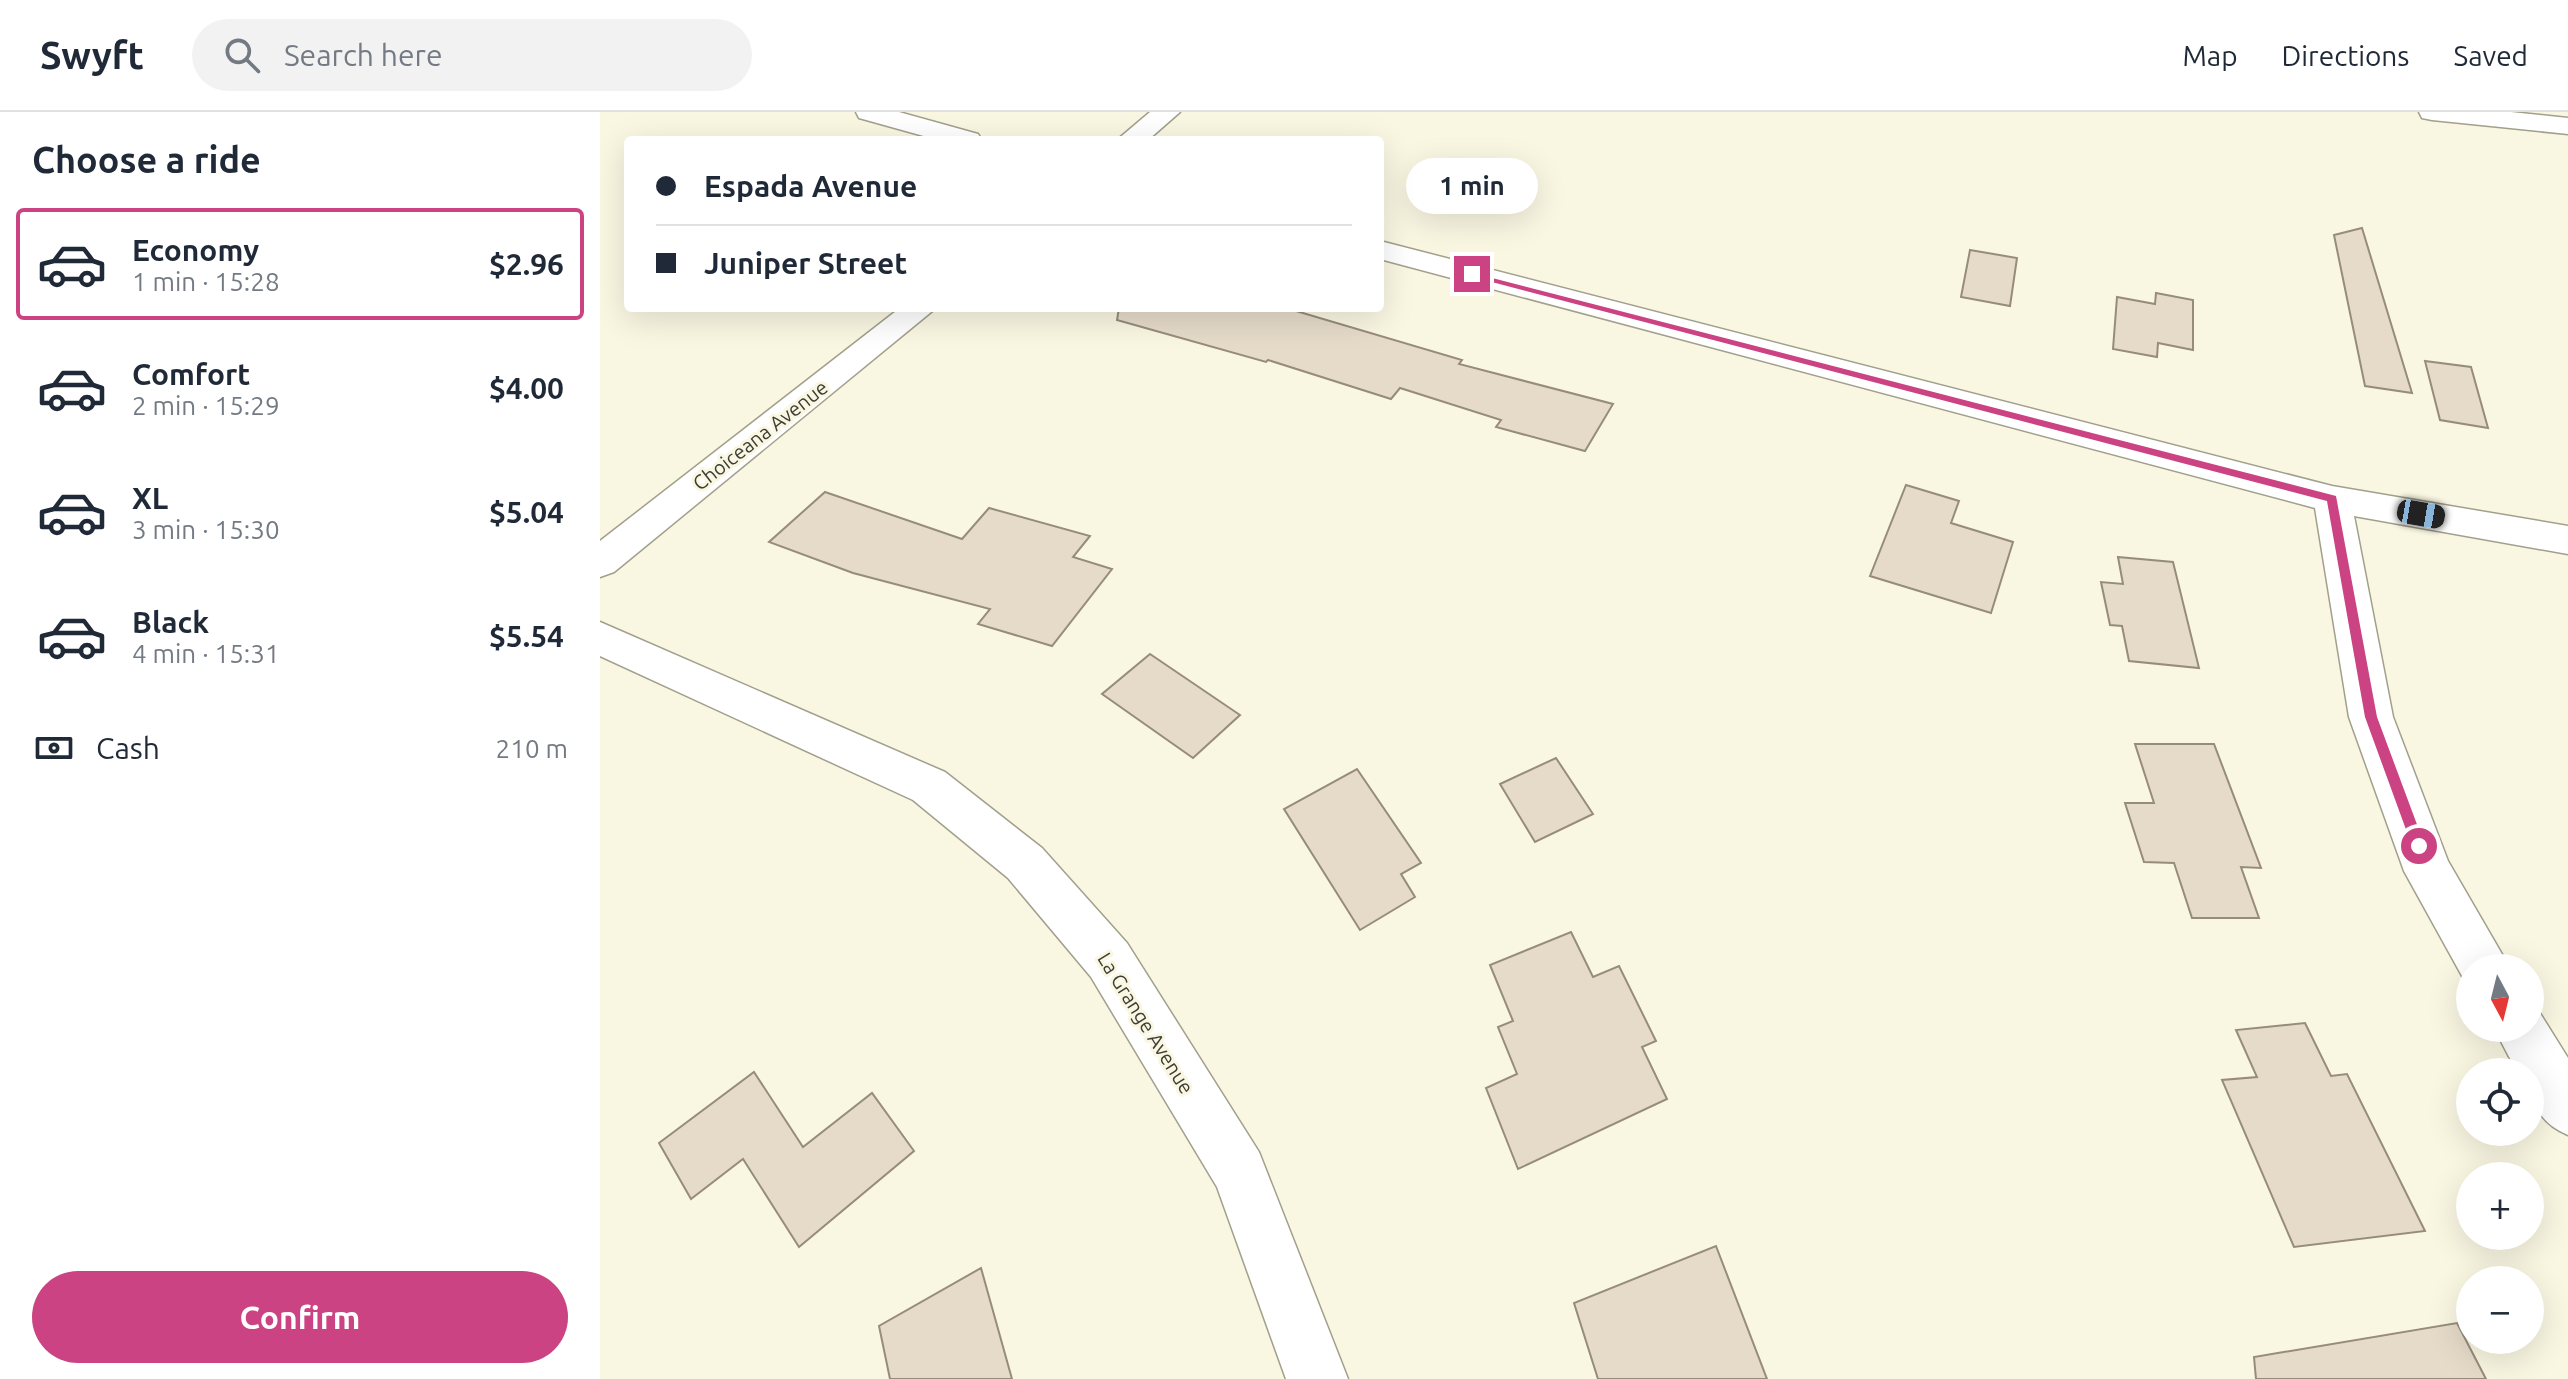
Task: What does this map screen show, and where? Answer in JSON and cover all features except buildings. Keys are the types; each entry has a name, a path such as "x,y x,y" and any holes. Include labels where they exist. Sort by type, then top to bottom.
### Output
{"street":[{"path":"869,112 954,136"},
{"path":"1136,136 1167,112"},
{"path":"2432,112 2568,126"},
{"path":"1384,251 2332,499 2568,540"},
{"name":"Choiceana Avenue","path":"600,562 915,312"},
{"path":"2332,499 2371,717 2428,871 2477,954"},
{"name":"La Grange Avenue","path":"600,638 929,786 1025,863 1109,960 1239,1172 1317,1379"},
{"path":"2528,1042 2568,1108"}],"route":[{"path":"1472,274 2332,499 2371,717 2419,846"}]}
